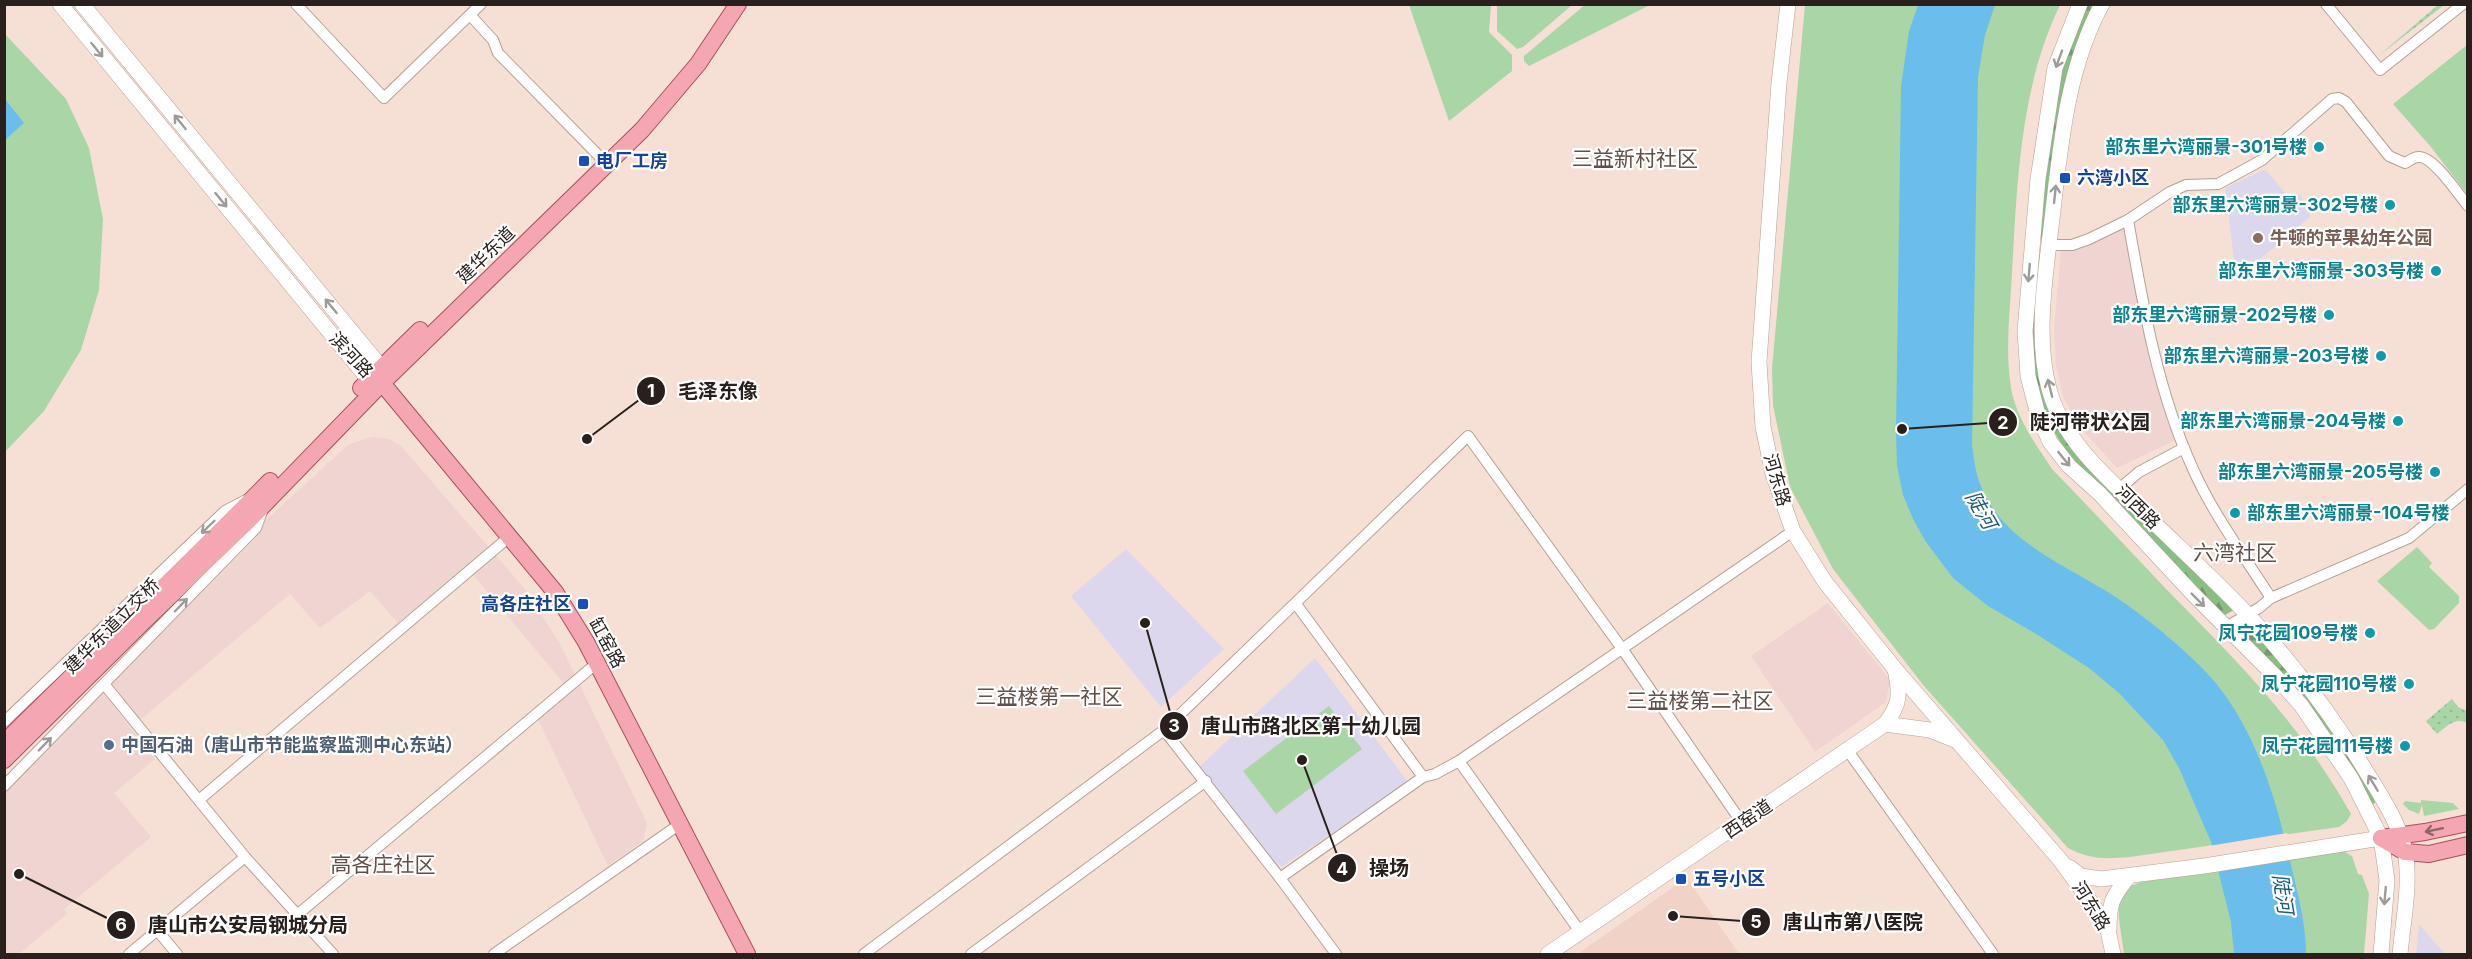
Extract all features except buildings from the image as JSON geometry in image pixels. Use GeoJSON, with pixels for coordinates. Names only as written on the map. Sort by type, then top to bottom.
{"type":"FeatureCollection","features":[{"type":"Feature","properties":{"kind":"main road","name":"滨河路"},"geometry":{"type":"LineString","coordinates":[[60,4],[377,377]]}},
{"type":"Feature","properties":{"kind":"main road","name":"滨河路"},"geometry":{"type":"LineString","coordinates":[[82,4],[377,377]]}},
{"type":"Feature","properties":{"kind":"main road","name":"建华东道"},"geometry":{"type":"LineString","coordinates":[[244,517],[377,377],[601,158],[665,90],[710,31],[725,4]]}},
{"type":"Feature","properties":{"kind":"main road","name":"建华东道"},"geometry":{"type":"LineString","coordinates":[[377,377],[642,130],[698,64],[738,4]]}},
{"type":"Feature","properties":{"kind":"main road","name":"河东路"},"geometry":{"type":"LineString","coordinates":[[1788,4],[1779,83],[1759,362],[1763,427],[1773,474],[1793,531],[1825,582],[1895,669],[2061,861],[2094,904],[2109,933],[2113,954]]}},
{"type":"Feature","properties":{"kind":"main road","name":"河西路"},"geometry":{"type":"LineString","coordinates":[[2080,4],[2055,68],[2038,179],[2025,331],[2028,376],[2037,411],[2050,442],[2069,466],[2100,494],[2301,705],[2351,778],[2381,838],[2386,880],[2380,954]]}},
{"type":"Feature","properties":{"kind":"main road","name":"河西路"},"geometry":{"type":"LineString","coordinates":[[2102,4],[2078,62],[2061,138],[2044,290],[2043,344],[2048,388],[2060,418],[2087,456],[2248,615],[2290,663],[2344,734],[2387,806],[2400,834],[2405,852],[2407,880],[2400,954]]}},
{"type":"Feature","properties":{"kind":"main road"},"geometry":{"type":"LineString","coordinates":[[2032,247],[2049,245]]}},
{"type":"Feature","properties":{"kind":"main road","name":"缸窑路"},"geometry":{"type":"LineString","coordinates":[[377,377],[555,592],[597,663],[747,954]]}},
{"type":"Feature","properties":{"kind":"main road","name":"建华东道立交桥"},"geometry":{"type":"LineString","coordinates":[[4,743],[130,618],[244,517]]}},
{"type":"Feature","properties":{"kind":"main road","name":"建华东道立交桥"},"geometry":{"type":"LineString","coordinates":[[4,760],[141,624],[244,517]]}},
{"type":"Feature","properties":{"kind":"main road"},"geometry":{"type":"LineString","coordinates":[[1885,724],[1897,710],[1899,696],[1895,669]]}},
{"type":"Feature","properties":{"kind":"main road"},"geometry":{"type":"LineString","coordinates":[[1885,724],[1930,730],[1957,741]]}},
{"type":"Feature","properties":{"kind":"main road","name":"西窑道"},"geometry":{"type":"LineString","coordinates":[[1548,954],[1885,724]]}},
{"type":"Feature","properties":{"kind":"main road"},"geometry":{"type":"LineString","coordinates":[[2381,838],[2468,823]]}},
{"type":"Feature","properties":{"kind":"main road","name":"河东路"},"geometry":{"type":"LineString","coordinates":[[2061,861],[2080,876],[2101,879],[2295,853],[2381,838]]}},
{"type":"Feature","properties":{"kind":"main road"},"geometry":{"type":"LineString","coordinates":[[2381,838],[2405,852],[2429,854],[2468,845]]}},
{"type":"Feature","properties":{"kind":"main road"},"geometry":{"type":"LineString","coordinates":[[2109,933],[2109,910],[2112,897],[2129,876]]}},
{"type":"Feature","properties":{"kind":"street"},"geometry":{"type":"LineString","coordinates":[[297,4],[384,98],[481,4]]}},
{"type":"Feature","properties":{"kind":"street"},"geometry":{"type":"LineString","coordinates":[[2326,4],[2380,70],[2463,4]]}},
{"type":"Feature","properties":{"kind":"street"},"geometry":{"type":"LineString","coordinates":[[470,15],[493,40],[498,53],[601,158]]}},
{"type":"Feature","properties":{"kind":"street"},"geometry":{"type":"LineString","coordinates":[[2049,245],[2072,245],[2128,220],[2170,192],[2186,185],[2218,184],[2262,160],[2332,99],[2339,98],[2346,102],[2390,156],[2405,163],[2417,157],[2426,158],[2434,164],[2468,206]]}},
{"type":"Feature","properties":{"kind":"street"},"geometry":{"type":"LineString","coordinates":[[2128,220],[2149,334],[2184,448],[2222,521],[2271,598]]}},
{"type":"Feature","properties":{"kind":"street"},"geometry":{"type":"LineString","coordinates":[[864,954],[1164,730],[1468,436],[1623,650],[1742,823]]}},
{"type":"Feature","properties":{"kind":"street"},"geometry":{"type":"LineString","coordinates":[[2119,489],[2139,472],[2184,448]]}},
{"type":"Feature","properties":{"kind":"street"},"geometry":{"type":"LineString","coordinates":[[2226,627],[2248,615],[2271,598],[2409,538],[2468,489]]}},
{"type":"Feature","properties":{"kind":"street"},"geometry":{"type":"LineString","coordinates":[[4,722],[225,511],[261,498],[256,528],[4,786]]}},
{"type":"Feature","properties":{"kind":"street"},"geometry":{"type":"LineString","coordinates":[[1280,878],[1423,777],[1435,774],[1459,761],[1793,531]]}},
{"type":"Feature","properties":{"kind":"street"},"geometry":{"type":"LineString","coordinates":[[199,800],[509,537]]}},
{"type":"Feature","properties":{"kind":"street"},"geometry":{"type":"LineString","coordinates":[[1296,604],[1423,777]]}},
{"type":"Feature","properties":{"kind":"street"},"geometry":{"type":"LineString","coordinates":[[297,915],[597,663]]}},
{"type":"Feature","properties":{"kind":"street"},"geometry":{"type":"LineString","coordinates":[[104,684],[245,857],[333,954]]}},
{"type":"Feature","properties":{"kind":"street"},"geometry":{"type":"LineString","coordinates":[[1164,730],[1206,780],[1336,954]]}},
{"type":"Feature","properties":{"kind":"street"},"geometry":{"type":"LineString","coordinates":[[1848,751],[1993,954]]}},
{"type":"Feature","properties":{"kind":"street"},"geometry":{"type":"LineString","coordinates":[[1459,761],[1581,933]]}},
{"type":"Feature","properties":{"kind":"street"},"geometry":{"type":"LineString","coordinates":[[971,954],[1206,780]]}},
{"type":"Feature","properties":{"kind":"street"},"geometry":{"type":"LineString","coordinates":[[494,954],[680,824]]}},
{"type":"Feature","properties":{"kind":"street"},"geometry":{"type":"LineString","coordinates":[[129,954],[245,857]]}},
{"type":"Feature","properties":{"kind":"street"},"geometry":{"type":"LineString","coordinates":[[157,930],[177,954]]}},
{"type":"Feature","properties":{"kind":"shaded area","name":"牛顿的苹果幼年公园"},"geometry":{"type":"Polygon","coordinates":[[[2266,170],[2286,194],[2300,194],[2311,216],[2245,272],[2234,260],[2225,188],[2266,170]]]}},
{"type":"Feature","properties":{"kind":"shaded area"},"geometry":{"type":"Polygon","coordinates":[[[2123,215],[2151,358],[2176,440],[2117,468],[2083,431],[2063,397],[2056,365],[2054,328],[2061,250],[2123,215]]]}},
{"type":"Feature","properties":{"kind":"shaded area"},"geometry":{"type":"Polygon","coordinates":[[[373,437],[389,439],[402,447],[524,588],[559,642],[647,823],[643,841],[608,866],[537,717],[569,690],[466,566],[398,623],[370,591],[320,628],[290,594],[139,721],[110,684],[260,534],[265,521],[349,444],[373,437]]]}},
{"type":"Feature","properties":{"kind":"shaded area"},"geometry":{"type":"Polygon","coordinates":[[[1126,549],[1224,649],[1161,707],[1071,596],[1126,549]]]}},
{"type":"Feature","properties":{"kind":"shaded area"},"geometry":{"type":"Polygon","coordinates":[[[1828,603],[1890,680],[1886,702],[1815,752],[1751,656],[1828,603]]]}},
{"type":"Feature","properties":{"kind":"shaded area"},"geometry":{"type":"Polygon","coordinates":[[[1315,658],[1408,782],[1283,866],[1274,864],[1199,767],[1315,658]]]}},
{"type":"Feature","properties":{"kind":"shaded area"},"geometry":{"type":"Polygon","coordinates":[[[101,691],[155,759],[114,793],[151,837],[64,909],[67,914],[19,954],[5,954],[4,792],[101,691]]]}},
{"type":"Feature","properties":{"kind":"shaded area"},"geometry":{"type":"Polygon","coordinates":[[[1687,878],[1739,954],[1577,954],[1687,878]]]}},
{"type":"Feature","properties":{"kind":"shaded area"},"geometry":{"type":"Polygon","coordinates":[[[2419,924],[2445,954],[2416,954],[2419,924]]]}},
{"type":"Feature","properties":{"kind":"green space"},"geometry":{"type":"Polygon","coordinates":[[[1497,4],[1572,5],[1523,47],[1517,49],[1497,31],[1497,4]]]}},
{"type":"Feature","properties":{"kind":"green space"},"geometry":{"type":"Polygon","coordinates":[[[1586,4],[1650,5],[1529,66],[1524,61],[1524,56],[1586,4]]]}},
{"type":"Feature","properties":{"kind":"green space"},"geometry":{"type":"Polygon","coordinates":[[[1409,5],[1491,5],[1489,32],[1512,55],[1512,71],[1449,121],[1409,5]]]}},
{"type":"Feature","properties":{"kind":"green space"},"geometry":{"type":"Polygon","coordinates":[[[1805,5],[2060,5],[2036,69],[2023,136],[2019,171],[2008,330],[2009,374],[2017,410],[2052,469],[2245,670],[2290,724],[2332,782],[2351,814],[2347,821],[2339,827],[2130,857],[2098,858],[2068,848],[1924,686],[1833,569],[1790,487],[1773,405],[1772,368],[1805,5]]]}},
{"type":"Feature","properties":{"kind":"green space"},"geometry":{"type":"Polygon","coordinates":[[[2086,5],[2094,5],[2044,238],[2040,240],[2037,237],[2062,69],[2086,5]]]}},
{"type":"Feature","properties":{"kind":"green space"},"geometry":{"type":"Polygon","coordinates":[[[2438,5],[2444,5],[2377,57],[2438,5]]]}},
{"type":"Feature","properties":{"kind":"green space"},"geometry":{"type":"Polygon","coordinates":[[[4,33],[66,99],[89,148],[103,219],[99,290],[81,350],[44,411],[5,452],[4,33]]]}},
{"type":"Feature","properties":{"kind":"green space"},"geometry":{"type":"Polygon","coordinates":[[[2467,45],[2467,194],[2431,147],[2393,104],[2467,45]]]}},
{"type":"Feature","properties":{"kind":"green space"},"geometry":{"type":"Polygon","coordinates":[[[2039,254],[2042,258],[2036,336],[2040,384],[2054,419],[2234,610],[2223,616],[2074,461],[2057,436],[2045,412],[2034,362],[2034,310],[2039,254]]]}},
{"type":"Feature","properties":{"kind":"green space"},"geometry":{"type":"Polygon","coordinates":[[[2417,547],[2432,563],[2429,567],[2459,596],[2459,603],[2434,629],[2429,630],[2377,581],[2417,547]]]}},
{"type":"Feature","properties":{"kind":"green space"},"geometry":{"type":"Polygon","coordinates":[[[2246,623],[2303,686],[2374,796],[2375,803],[2373,804],[2334,743],[2241,634],[2246,623]]]}},
{"type":"Feature","properties":{"kind":"green space"},"geometry":{"type":"Polygon","coordinates":[[[2452,699],[2458,707],[2467,711],[2467,723],[2455,722],[2437,734],[2426,721],[2452,699]]]}},
{"type":"Feature","properties":{"kind":"green space"},"geometry":{"type":"Polygon","coordinates":[[[1329,706],[1362,749],[1276,814],[1243,771],[1329,706]]]}},
{"type":"Feature","properties":{"kind":"green space"},"geometry":{"type":"Polygon","coordinates":[[[2421,800],[2453,803],[2459,809],[2424,816],[2422,805],[2419,814],[2409,810],[2403,804],[2405,801],[2421,803],[2421,800]]]}},
{"type":"Feature","properties":{"kind":"green space"},"geometry":{"type":"Polygon","coordinates":[[[2341,850],[2352,856],[2358,874],[2362,875],[2369,894],[2364,954],[2124,954],[2119,900],[2122,892],[2129,887],[2141,882],[2341,850]]]}},
{"type":"Feature","properties":{"kind":"water","name":"陡河"},"geometry":{"type":"Polygon","coordinates":[[[1918,5],[1995,5],[1985,35],[1978,77],[1972,446],[1979,481],[1989,503],[2022,539],[2106,591],[2149,621],[2196,662],[2230,702],[2254,746],[2272,793],[2299,898],[2306,954],[2234,954],[2231,922],[2211,842],[2179,768],[2163,740],[2119,693],[2089,668],[1988,606],[1953,578],[1926,542],[1903,495],[1897,466],[1896,433],[1901,86],[1909,31],[1918,5]]]}},
{"type":"Feature","properties":{"kind":"water"},"geometry":{"type":"Polygon","coordinates":[[[5,99],[24,123],[4,140],[5,99]]]}},
{"type":"Feature","properties":{"kind":"pier"},"geometry":{"type":"Polygon","coordinates":[[[2287,833],[2293,859],[2216,872],[2209,846],[2287,833]]]}},
{"type":"Feature","properties":{"kind":"place","name":"部东里六湾丽景-301号楼"},"geometry":{"type":"Point","coordinates":[2319,147]}},
{"type":"Feature","properties":{"kind":"place","name":"电厂工房"},"geometry":{"type":"Point","coordinates":[584,161]}},
{"type":"Feature","properties":{"kind":"place","name":"六湾小区"},"geometry":{"type":"Point","coordinates":[2065,178]}},
{"type":"Feature","properties":{"kind":"place","name":"部东里六湾丽景-302号楼"},"geometry":{"type":"Point","coordinates":[2390,205]}},
{"type":"Feature","properties":{"kind":"place","name":"牛顿的苹果幼年公园"},"geometry":{"type":"Point","coordinates":[2258,238]}},
{"type":"Feature","properties":{"kind":"place","name":"部东里六湾丽景-303号楼"},"geometry":{"type":"Point","coordinates":[2436,271]}},
{"type":"Feature","properties":{"kind":"place","name":"部东里六湾丽景-202号楼"},"geometry":{"type":"Point","coordinates":[2329,315]}},
{"type":"Feature","properties":{"kind":"place","name":"部东里六湾丽景-203号楼"},"geometry":{"type":"Point","coordinates":[2381,356]}},
{"type":"Feature","properties":{"kind":"place","name":"部东里六湾丽景-204号楼"},"geometry":{"type":"Point","coordinates":[2398,421]}},
{"type":"Feature","properties":{"kind":"place","name":"陡河带状公园"},"geometry":{"type":"Point","coordinates":[1902,429]}},
{"type":"Feature","properties":{"kind":"place","name":"毛泽东像"},"geometry":{"type":"Point","coordinates":[587,439]}},
{"type":"Feature","properties":{"kind":"place","name":"部东里六湾丽景-205号楼"},"geometry":{"type":"Point","coordinates":[2435,472]}},
{"type":"Feature","properties":{"kind":"place","name":"部东里六湾丽景-104号楼"},"geometry":{"type":"Point","coordinates":[2235,513]}},
{"type":"Feature","properties":{"kind":"place","name":"高各庄社区"},"geometry":{"type":"Point","coordinates":[583,604]}},
{"type":"Feature","properties":{"kind":"place","name":"唐山市路北区第十幼儿园"},"geometry":{"type":"Point","coordinates":[1145,623]}},
{"type":"Feature","properties":{"kind":"place","name":"凤宁花园109号楼"},"geometry":{"type":"Point","coordinates":[2370,633]}},
{"type":"Feature","properties":{"kind":"place","name":"凤宁花园110号楼"},"geometry":{"type":"Point","coordinates":[2409,684]}},
{"type":"Feature","properties":{"kind":"place","name":"中国石油（唐山市节能监察监测中心东站）"},"geometry":{"type":"Point","coordinates":[109,745]}},
{"type":"Feature","properties":{"kind":"place","name":"凤宁花园111号楼"},"geometry":{"type":"Point","coordinates":[2405,746]}},
{"type":"Feature","properties":{"kind":"place","name":"操场"},"geometry":{"type":"Point","coordinates":[1302,760]}},
{"type":"Feature","properties":{"kind":"place","name":"唐山市公安局钢城分局"},"geometry":{"type":"Point","coordinates":[19,874]}},
{"type":"Feature","properties":{"kind":"place","name":"五号小区"},"geometry":{"type":"Point","coordinates":[1681,879]}},
{"type":"Feature","properties":{"kind":"place","name":"唐山市第八医院"},"geometry":{"type":"Point","coordinates":[1673,916]}},
{"type":"Feature","properties":{"kind":"district","name":"三益新村社区"},"geometry":{"type":"Point","coordinates":[1635,159]}},
{"type":"Feature","properties":{"kind":"district","name":"六湾社区"},"geometry":{"type":"Point","coordinates":[2235,553]}},
{"type":"Feature","properties":{"kind":"district","name":"三益楼第一社区"},"geometry":{"type":"Point","coordinates":[1049,697]}},
{"type":"Feature","properties":{"kind":"district","name":"三益楼第二社区"},"geometry":{"type":"Point","coordinates":[1700,701]}},
{"type":"Feature","properties":{"kind":"district","name":"高各庄社区"},"geometry":{"type":"Point","coordinates":[383,865]}}]}
